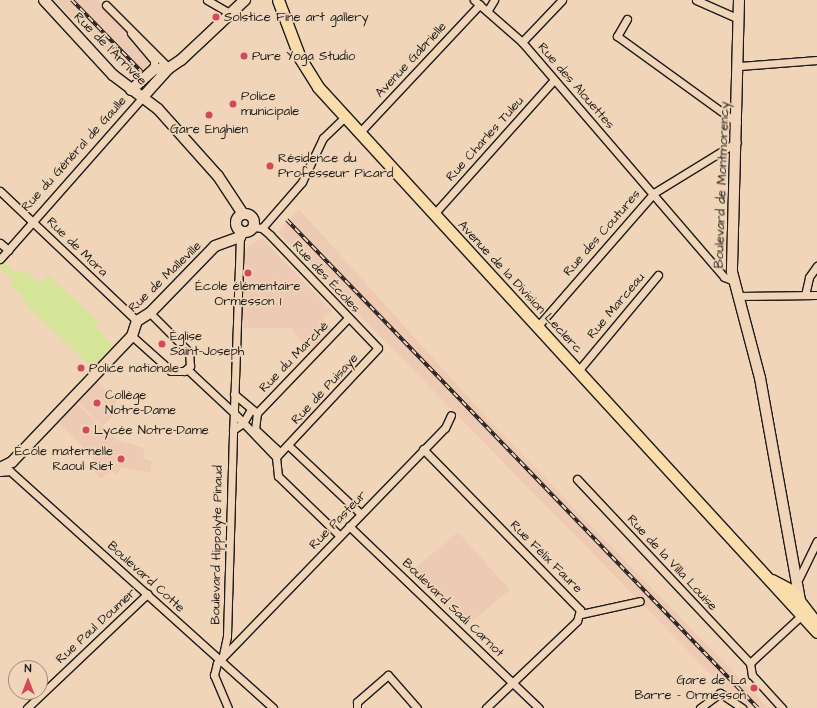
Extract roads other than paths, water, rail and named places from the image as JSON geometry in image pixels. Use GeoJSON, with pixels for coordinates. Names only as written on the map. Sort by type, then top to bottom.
{"type":"FeatureCollection","features":[{"type":"Feature","properties":{"kind":"main road","name":"Rue de l'Arrivée"},"geometry":{"type":"LineString","coordinates":[[44,0],[131,90],[158,109]]}},
{"type":"Feature","properties":{"kind":"main road","name":"Rue du Général de Gaulle"},"geometry":{"type":"LineString","coordinates":[[142,98],[167,66],[245,0]]}},
{"type":"Feature","properties":{"kind":"main road","name":"Avenue de la Division Leclerc"},"geometry":{"type":"LineString","coordinates":[[278,0],[308,74],[345,117],[537,327],[767,576],[792,586],[811,617],[817,632]]}},
{"type":"Feature","properties":{"kind":"main road","name":"Boulevard de Montmorency"},"geometry":{"type":"LineString","coordinates":[[739,0],[740,66],[732,234],[734,281],[760,378],[792,586]]}},
{"type":"Feature","properties":{"kind":"main road"},"geometry":{"type":"LineString","coordinates":[[154,70],[167,66]]}},
{"type":"Feature","properties":{"kind":"main road","name":"Rue du Général de Gaulle"},"geometry":{"type":"LineString","coordinates":[[131,90],[154,70]]}},
{"type":"Feature","properties":{"kind":"main road"},"geometry":{"type":"LineString","coordinates":[[151,88],[158,109],[218,176],[242,214],[252,217],[258,228]]}},
{"type":"Feature","properties":{"kind":"main road"},"geometry":{"type":"LineString","coordinates":[[241,234],[236,223],[242,214]]}},
{"type":"Feature","properties":{"kind":"main road","name":"Rue de Malleville"},"geometry":{"type":"LineString","coordinates":[[1,470],[132,336],[137,321],[150,313],[215,246],[258,228]]}},
{"type":"Feature","properties":{"kind":"main road","name":"Avenue de la Division Leclerc"},"geometry":{"type":"LineString","coordinates":[[792,586],[811,617]]}},
{"type":"Feature","properties":{"kind":"street"},"geometry":{"type":"LineString","coordinates":[[207,0],[230,14]]}},
{"type":"Feature","properties":{"kind":"street"},"geometry":{"type":"LineString","coordinates":[[488,10],[494,0]]}},
{"type":"Feature","properties":{"kind":"street"},"geometry":{"type":"LineString","coordinates":[[522,42],[562,0]]}},
{"type":"Feature","properties":{"kind":"street"},"geometry":{"type":"LineString","coordinates":[[696,0],[739,19]]}},
{"type":"Feature","properties":{"kind":"street","name":"Rue des Alouettes"},"geometry":{"type":"LineString","coordinates":[[477,2],[488,10],[522,42],[654,193],[724,277],[734,281]]}},
{"type":"Feature","properties":{"kind":"street","name":"Avenue Gabrielle"},"geometry":{"type":"LineString","coordinates":[[360,132],[477,2]]}},
{"type":"Feature","properties":{"kind":"street"},"geometry":{"type":"LineString","coordinates":[[104,3],[154,60],[154,70]]}},
{"type":"Feature","properties":{"kind":"street"},"geometry":{"type":"LineString","coordinates":[[104,3],[167,66]]}},
{"type":"Feature","properties":{"kind":"street"},"geometry":{"type":"LineString","coordinates":[[627,19],[616,36],[737,123]]}},
{"type":"Feature","properties":{"kind":"street"},"geometry":{"type":"LineString","coordinates":[[130,31],[167,66]]}},
{"type":"Feature","properties":{"kind":"street"},"geometry":{"type":"LineString","coordinates":[[740,66],[817,60]]}},
{"type":"Feature","properties":{"kind":"street","name":"Rue Charles Tuleu"},"geometry":{"type":"LineString","coordinates":[[434,214],[554,80]]}},
{"type":"Feature","properties":{"kind":"street","name":"Rue du Général de Gaulle"},"geometry":{"type":"LineString","coordinates":[[0,259],[31,220],[142,98]]}},
{"type":"Feature","properties":{"kind":"street"},"geometry":{"type":"LineString","coordinates":[[258,228],[302,182],[323,138],[345,117]]}},
{"type":"Feature","properties":{"kind":"street","name":"Rue des Coutures"},"geometry":{"type":"LineString","coordinates":[[537,327],[654,193],[737,142]]}},
{"type":"Feature","properties":{"kind":"street","name":"Rue de Mora"},"geometry":{"type":"LineString","coordinates":[[0,191],[137,321]]}},
{"type":"Feature","properties":{"kind":"street","name":"Rue des Écoles"},"geometry":{"type":"LineString","coordinates":[[258,228],[378,348]]}},
{"type":"Feature","properties":{"kind":"street","name":"Boulevard Hippolyte Pinaud"},"geometry":{"type":"LineString","coordinates":[[222,659],[227,636],[234,396],[241,234]]}},
{"type":"Feature","properties":{"kind":"street"},"geometry":{"type":"LineString","coordinates":[[0,243],[8,250]]}},
{"type":"Feature","properties":{"kind":"street"},"geometry":{"type":"LineString","coordinates":[[805,295],[809,277],[817,266]]}},
{"type":"Feature","properties":{"kind":"street","name":"Rue Marceau"},"geometry":{"type":"LineString","coordinates":[[578,371],[658,275]]}},
{"type":"Feature","properties":{"kind":"street"},"geometry":{"type":"LineString","coordinates":[[739,296],[817,295]]}},
{"type":"Feature","properties":{"kind":"street"},"geometry":{"type":"LineString","coordinates":[[150,313],[189,352],[191,362],[187,369]]}},
{"type":"Feature","properties":{"kind":"street","name":"Rue du Marché"},"geometry":{"type":"LineString","coordinates":[[243,423],[348,318]]}},
{"type":"Feature","properties":{"kind":"street"},"geometry":{"type":"LineString","coordinates":[[132,336],[171,371],[187,369]]}},
{"type":"Feature","properties":{"kind":"street","name":"Rue de Puisaye"},"geometry":{"type":"LineString","coordinates":[[278,454],[378,348]]}},
{"type":"Feature","properties":{"kind":"street"},"geometry":{"type":"LineString","coordinates":[[187,369],[243,423],[254,431],[278,454],[278,476],[340,536]]}},
{"type":"Feature","properties":{"kind":"street"},"geometry":{"type":"LineString","coordinates":[[222,402],[234,396],[254,411],[254,431]]}},
{"type":"Feature","properties":{"kind":"street","name":"Rue Pasteur"},"geometry":{"type":"LineString","coordinates":[[222,659],[340,536],[360,513],[450,422],[451,415]]}},
{"type":"Feature","properties":{"kind":"street"},"geometry":{"type":"LineString","coordinates":[[233,430],[243,423]]}},
{"type":"Feature","properties":{"kind":"street"},"geometry":{"type":"LineString","coordinates":[[288,445],[360,513]]}},
{"type":"Feature","properties":{"kind":"street","name":"Rue Félix Faure"},"geometry":{"type":"LineString","coordinates":[[423,449],[578,606],[581,614],[486,708]]}},
{"type":"Feature","properties":{"kind":"street","name":"Boulevard Cotte"},"geometry":{"type":"LineString","coordinates":[[1,470],[10,471],[222,659],[273,708]]}},
{"type":"Feature","properties":{"kind":"street","name":"Rue de la Villa Louise"},"geometry":{"type":"LineString","coordinates":[[577,479],[750,664],[752,675],[782,708]]}},
{"type":"Feature","properties":{"kind":"street","name":"Boulevard Sadi Carnot"},"geometry":{"type":"LineString","coordinates":[[349,526],[539,708]]}},
{"type":"Feature","properties":{"kind":"street"},"geometry":{"type":"LineString","coordinates":[[792,586],[817,541]]}},
{"type":"Feature","properties":{"kind":"street","name":"Rue Paul Doumer"},"geometry":{"type":"LineString","coordinates":[[27,708],[147,594]]}},
{"type":"Feature","properties":{"kind":"street"},"geometry":{"type":"LineString","coordinates":[[581,614],[640,601]]}},
{"type":"Feature","properties":{"kind":"street"},"geometry":{"type":"LineString","coordinates":[[750,664],[811,617]]}},
{"type":"Feature","properties":{"kind":"street"},"geometry":{"type":"LineString","coordinates":[[227,636],[239,641]]}},
{"type":"Feature","properties":{"kind":"street"},"geometry":{"type":"LineString","coordinates":[[222,659],[215,667],[214,675],[228,708]]}},
{"type":"Feature","properties":{"kind":"street"},"geometry":{"type":"LineString","coordinates":[[357,708],[357,702],[388,675],[418,708]]}},
{"type":"Feature","properties":{"kind":"street"},"geometry":{"type":"LineString","coordinates":[[700,708],[716,694],[729,695],[742,708]]}},
{"type":"Feature","properties":{"kind":"railway"},"geometry":{"type":"LineString","coordinates":[[72,0],[142,72]]}},
{"type":"Feature","properties":{"kind":"railway"},"geometry":{"type":"LineString","coordinates":[[287,220],[758,708]]}},
{"type":"Feature","properties":{"kind":"place","name":"Solstice Fine art gallery"},"geometry":{"type":"Point","coordinates":[216,17]}},
{"type":"Feature","properties":{"kind":"place","name":"Pure Yoga Studio"},"geometry":{"type":"Point","coordinates":[244,56]}},
{"type":"Feature","properties":{"kind":"place","name":"Police municipale"},"geometry":{"type":"Point","coordinates":[233,104]}},
{"type":"Feature","properties":{"kind":"place","name":"Gare Enghien"},"geometry":{"type":"Point","coordinates":[209,115]}},
{"type":"Feature","properties":{"kind":"place","name":"Résidence du Professeur Picard"},"geometry":{"type":"Point","coordinates":[270,166]}},
{"type":"Feature","properties":{"kind":"place","name":"École élémentaire Ormesson 1"},"geometry":{"type":"Point","coordinates":[248,273]}},
{"type":"Feature","properties":{"kind":"place","name":"Église Saint-Joseph"},"geometry":{"type":"Point","coordinates":[162,344]}},
{"type":"Feature","properties":{"kind":"place","name":"Police nationale"},"geometry":{"type":"Point","coordinates":[81,368]}},
{"type":"Feature","properties":{"kind":"place","name":"Collège Notre-Dame"},"geometry":{"type":"Point","coordinates":[97,403]}},
{"type":"Feature","properties":{"kind":"place","name":"Lycée Notre-Dame"},"geometry":{"type":"Point","coordinates":[86,430]}},
{"type":"Feature","properties":{"kind":"place","name":"École maternelle Raoul Riet"},"geometry":{"type":"Point","coordinates":[121,459]}},
{"type":"Feature","properties":{"kind":"place","name":"Gare de La Barre - Ormesson"},"geometry":{"type":"Point","coordinates":[754,688]}}]}
